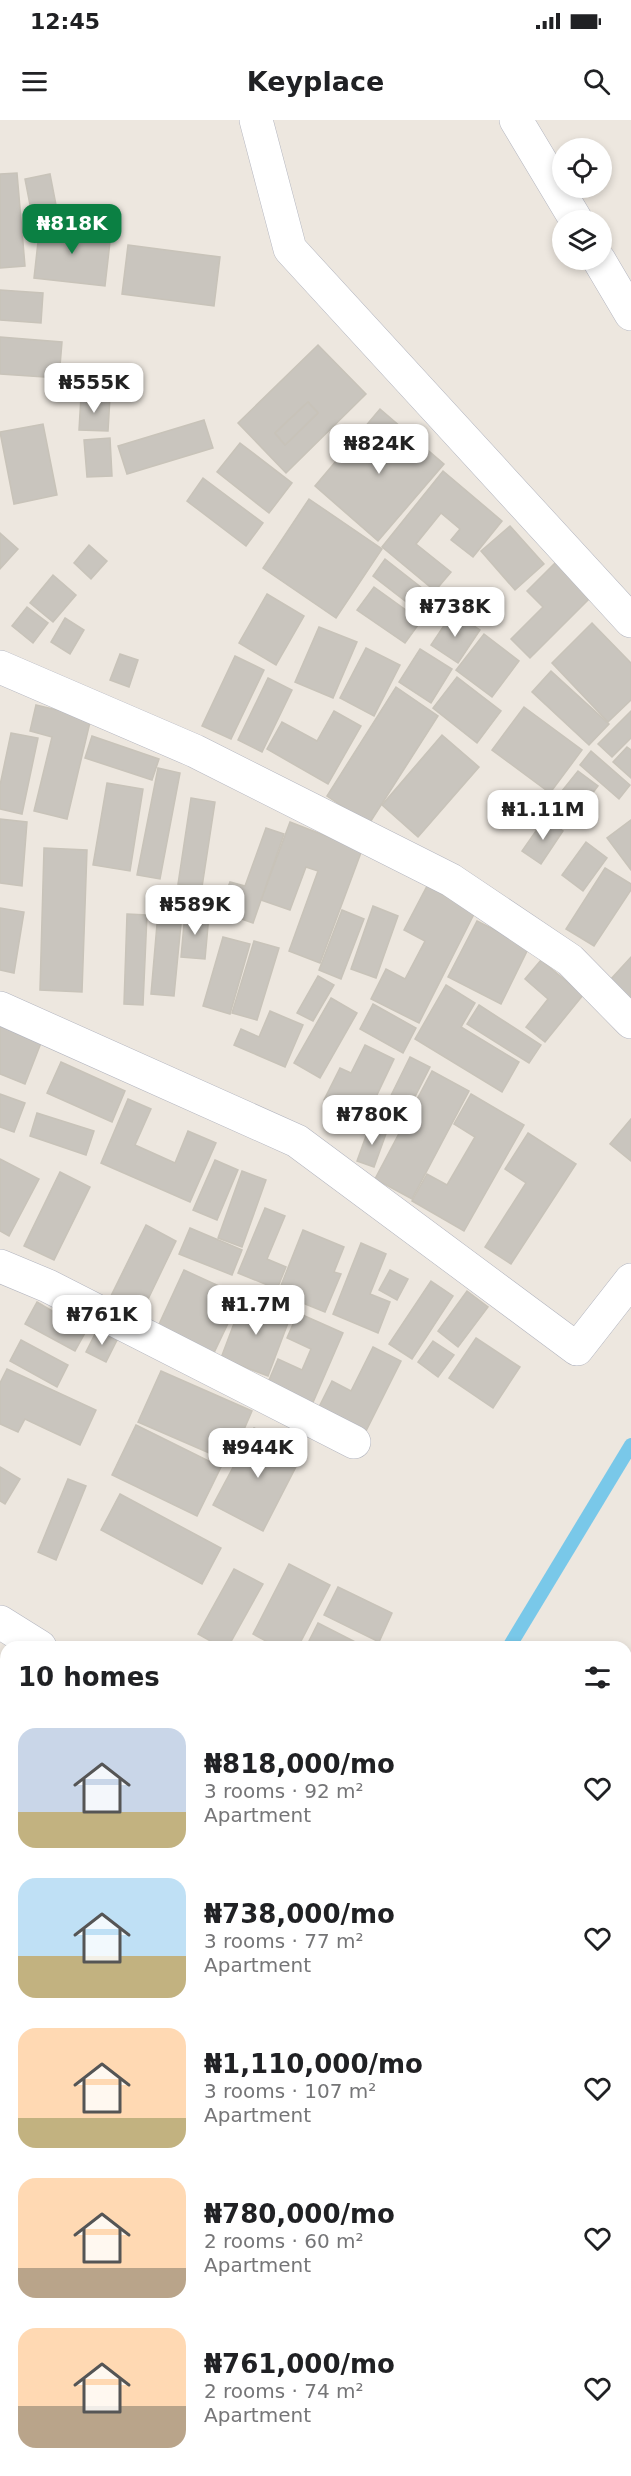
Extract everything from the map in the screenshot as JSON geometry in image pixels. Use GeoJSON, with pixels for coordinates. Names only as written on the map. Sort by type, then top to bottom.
{"type":"FeatureCollection","features":[{"type":"Feature","properties":{"kind":"street"},"geometry":{"type":"LineString","coordinates":[[256,120],[290,249],[631,621]]}},
{"type":"Feature","properties":{"kind":"street"},"geometry":{"type":"LineString","coordinates":[[516,120],[570,210]]}},
{"type":"Feature","properties":{"kind":"street"},"geometry":{"type":"LineString","coordinates":[[605,270],[631,314]]}},
{"type":"Feature","properties":{"kind":"street"},"geometry":{"type":"LineString","coordinates":[[0,667],[195,751],[451,880],[570,960],[631,1022]]}},
{"type":"Feature","properties":{"kind":"street"},"geometry":{"type":"LineString","coordinates":[[0,1008],[297,1140],[577,1349],[631,1280]]}},
{"type":"Feature","properties":{"kind":"street"},"geometry":{"type":"LineString","coordinates":[[0,1266],[48,1286],[354,1442]]}},
{"type":"Feature","properties":{"kind":"street"},"geometry":{"type":"LineString","coordinates":[[0,1622],[30,1641]]}},
{"type":"Feature","properties":{"kind":"building"},"geometry":{"type":"Polygon","coordinates":[[[17,173],[25,266],[0,268],[0,174],[17,173]]]}},
{"type":"Feature","properties":{"kind":"building"},"geometry":{"type":"Polygon","coordinates":[[[50,174],[56,205],[31,210],[25,179],[50,174]]]}},
{"type":"Feature","properties":{"kind":"building"},"geometry":{"type":"Polygon","coordinates":[[[40,224],[111,233],[105,286],[34,278],[40,224]]]}},
{"type":"Feature","properties":{"kind":"building"},"geometry":{"type":"Polygon","coordinates":[[[128,245],[220,257],[214,306],[122,294],[128,245]]]}},
{"type":"Feature","properties":{"kind":"building"},"geometry":{"type":"Polygon","coordinates":[[[0,290],[43,293],[41,323],[0,320],[0,290]]]}},
{"type":"Feature","properties":{"kind":"building"},"geometry":{"type":"Polygon","coordinates":[[[0,337],[62,342],[59,378],[0,374],[0,337]]]}},
{"type":"Feature","properties":{"kind":"building"},"geometry":{"type":"Polygon","coordinates":[[[318,345],[366,394],[286,473],[238,423],[318,345]],[[308,402],[275,433],[285,445],[318,413],[308,402]]]}},
{"type":"Feature","properties":{"kind":"building"},"geometry":{"type":"Polygon","coordinates":[[[81,396],[110,397],[108,431],[79,430],[81,396]]]}},
{"type":"Feature","properties":{"kind":"building"},"geometry":{"type":"Polygon","coordinates":[[[308,402],[318,413],[285,445],[275,433],[308,402]]]}},
{"type":"Feature","properties":{"kind":"building"},"geometry":{"type":"Polygon","coordinates":[[[380,409],[444,464],[378,541],[315,486],[380,409]]]}},
{"type":"Feature","properties":{"kind":"building"},"geometry":{"type":"Polygon","coordinates":[[[204,420],[213,448],[127,474],[118,446],[204,420]]]}},
{"type":"Feature","properties":{"kind":"building"},"geometry":{"type":"Polygon","coordinates":[[[43,424],[57,495],[14,504],[0,432],[43,424]]]}},
{"type":"Feature","properties":{"kind":"building"},"geometry":{"type":"Polygon","coordinates":[[[110,438],[112,476],[87,477],[84,440],[110,438]]]}},
{"type":"Feature","properties":{"kind":"building"},"geometry":{"type":"Polygon","coordinates":[[[240,443],[292,483],[269,513],[217,472],[240,443]]]}},
{"type":"Feature","properties":{"kind":"building"},"geometry":{"type":"Polygon","coordinates":[[[443,471],[502,521],[473,557],[451,540],[460,529],[441,513],[416,544],[451,572],[435,591],[382,547],[443,471]]]}},
{"type":"Feature","properties":{"kind":"building"},"geometry":{"type":"Polygon","coordinates":[[[203,478],[263,523],[246,546],[187,501],[203,478]]]}},
{"type":"Feature","properties":{"kind":"building"},"geometry":{"type":"Polygon","coordinates":[[[309,499],[382,549],[336,618],[263,568],[309,499]]]}},
{"type":"Feature","properties":{"kind":"building"},"geometry":{"type":"Polygon","coordinates":[[[510,526],[544,564],[515,590],[481,551],[510,526]]]}},
{"type":"Feature","properties":{"kind":"building"},"geometry":{"type":"Polygon","coordinates":[[[0,533],[18,549],[0,569],[0,533]]]}},
{"type":"Feature","properties":{"kind":"building"},"geometry":{"type":"Polygon","coordinates":[[[89,545],[107,561],[91,579],[74,563],[89,545]]]}},
{"type":"Feature","properties":{"kind":"building"},"geometry":{"type":"Polygon","coordinates":[[[385,559],[431,595],[418,611],[373,576],[385,559]]]}},
{"type":"Feature","properties":{"kind":"building"},"geometry":{"type":"Polygon","coordinates":[[[556,562],[591,597],[530,658],[511,639],[543,607],[527,591],[556,562]]]}},
{"type":"Feature","properties":{"kind":"building"},"geometry":{"type":"Polygon","coordinates":[[[53,575],[76,595],[53,622],[30,603],[53,575]]]}},
{"type":"Feature","properties":{"kind":"building"},"geometry":{"type":"Polygon","coordinates":[[[374,587],[421,621],[405,643],[357,610],[374,587]]]}},
{"type":"Feature","properties":{"kind":"building"},"geometry":{"type":"Polygon","coordinates":[[[267,594],[304,616],[276,665],[239,643],[267,594]]]}},
{"type":"Feature","properties":{"kind":"building"},"geometry":{"type":"Polygon","coordinates":[[[27,607],[48,623],[33,643],[12,626],[27,607]]]}},
{"type":"Feature","properties":{"kind":"building"},"geometry":{"type":"Polygon","coordinates":[[[453,612],[480,630],[458,663],[431,645],[453,612]]]}},
{"type":"Feature","properties":{"kind":"building"},"geometry":{"type":"Polygon","coordinates":[[[65,618],[84,630],[70,654],[51,642],[65,618]]]}},
{"type":"Feature","properties":{"kind":"building"},"geometry":{"type":"Polygon","coordinates":[[[592,623],[631,663],[631,700],[608,722],[552,663],[592,623]]]}},
{"type":"Feature","properties":{"kind":"building"},"geometry":{"type":"Polygon","coordinates":[[[319,627],[357,642],[333,698],[295,682],[319,627]]]}},
{"type":"Feature","properties":{"kind":"building"},"geometry":{"type":"Polygon","coordinates":[[[484,634],[519,661],[492,697],[456,670],[484,634]]]}},
{"type":"Feature","properties":{"kind":"building"},"geometry":{"type":"Polygon","coordinates":[[[366,648],[400,665],[374,716],[340,698],[366,648]]]}},
{"type":"Feature","properties":{"kind":"building"},"geometry":{"type":"Polygon","coordinates":[[[420,649],[452,669],[431,703],[399,682],[420,649]]]}},
{"type":"Feature","properties":{"kind":"building"},"geometry":{"type":"Polygon","coordinates":[[[120,654],[138,660],[129,687],[110,680],[120,654]]]}},
{"type":"Feature","properties":{"kind":"building"},"geometry":{"type":"Polygon","coordinates":[[[235,656],[264,670],[231,739],[202,726],[235,656]]]}},
{"type":"Feature","properties":{"kind":"building"},"geometry":{"type":"Polygon","coordinates":[[[551,671],[609,724],[589,745],[532,692],[551,671]]]}},
{"type":"Feature","properties":{"kind":"building"},"geometry":{"type":"Polygon","coordinates":[[[457,677],[501,711],[477,743],[433,708],[457,677]]]}},
{"type":"Feature","properties":{"kind":"building"},"geometry":{"type":"Polygon","coordinates":[[[268,678],[292,690],[262,752],[238,740],[268,678]]]}},
{"type":"Feature","properties":{"kind":"building"},"geometry":{"type":"Polygon","coordinates":[[[396,687],[438,716],[369,824],[327,796],[396,687]]]}},
{"type":"Feature","properties":{"kind":"building"},"geometry":{"type":"Polygon","coordinates":[[[36,705],[91,718],[67,819],[34,811],[52,737],[30,731],[36,705]]]}},
{"type":"Feature","properties":{"kind":"building"},"geometry":{"type":"Polygon","coordinates":[[[524,707],[582,750],[550,793],[492,750],[524,707]]]}},
{"type":"Feature","properties":{"kind":"building"},"geometry":{"type":"Polygon","coordinates":[[[334,711],[361,726],[328,784],[267,749],[282,722],[317,741],[334,711]]]}},
{"type":"Feature","properties":{"kind":"building"},"geometry":{"type":"Polygon","coordinates":[[[631,711],[631,738],[612,757],[598,744],[631,711]]]}},
{"type":"Feature","properties":{"kind":"building"},"geometry":{"type":"Polygon","coordinates":[[[11,733],[38,738],[22,814],[0,809],[0,785],[11,733]]]}},
{"type":"Feature","properties":{"kind":"building"},"geometry":{"type":"Polygon","coordinates":[[[442,735],[479,767],[418,837],[382,805],[442,735]]]}},
{"type":"Feature","properties":{"kind":"building"},"geometry":{"type":"Polygon","coordinates":[[[92,736],[159,759],[152,780],[85,758],[92,736]]]}},
{"type":"Feature","properties":{"kind":"building"},"geometry":{"type":"Polygon","coordinates":[[[627,747],[631,750],[631,778],[613,762],[627,747]]]}},
{"type":"Feature","properties":{"kind":"building"},"geometry":{"type":"Polygon","coordinates":[[[591,751],[630,785],[619,799],[580,765],[591,751]]]}},
{"type":"Feature","properties":{"kind":"building"},"geometry":{"type":"Polygon","coordinates":[[[158,768],[180,773],[160,879],[137,875],[158,768]]]}},
{"type":"Feature","properties":{"kind":"building"},"geometry":{"type":"Polygon","coordinates":[[[578,771],[598,786],[574,818],[554,801],[578,771]]]}},
{"type":"Feature","properties":{"kind":"building"},"geometry":{"type":"Polygon","coordinates":[[[107,783],[143,789],[130,871],[93,865],[107,783]]]}},
{"type":"Feature","properties":{"kind":"building"},"geometry":{"type":"Polygon","coordinates":[[[191,798],[215,802],[202,887],[178,884],[191,798]]]}},
{"type":"Feature","properties":{"kind":"building"},"geometry":{"type":"Polygon","coordinates":[[[545,818],[563,831],[541,864],[522,851],[545,818]]]}},
{"type":"Feature","properties":{"kind":"building"},"geometry":{"type":"Polygon","coordinates":[[[0,819],[27,822],[22,886],[0,883],[0,819]]]}},
{"type":"Feature","properties":{"kind":"building"},"geometry":{"type":"Polygon","coordinates":[[[631,820],[631,870],[607,838],[631,820]]]}},
{"type":"Feature","properties":{"kind":"building"},"geometry":{"type":"Polygon","coordinates":[[[290,822],[362,850],[320,963],[289,951],[318,871],[306,867],[290,910],[261,900],[290,822]]]}},
{"type":"Feature","properties":{"kind":"building"},"geometry":{"type":"Polygon","coordinates":[[[266,828],[284,834],[253,923],[219,911],[230,882],[245,886],[266,828]]]}},
{"type":"Feature","properties":{"kind":"building"},"geometry":{"type":"Polygon","coordinates":[[[586,842],[607,858],[583,891],[562,875],[586,842]]]}},
{"type":"Feature","properties":{"kind":"building"},"geometry":{"type":"Polygon","coordinates":[[[44,848],[87,850],[82,992],[40,990],[44,848]]]}},
{"type":"Feature","properties":{"kind":"building"},"geometry":{"type":"Polygon","coordinates":[[[605,868],[631,884],[631,890],[594,946],[566,929],[605,868]]]}},
{"type":"Feature","properties":{"kind":"building"},"geometry":{"type":"Polygon","coordinates":[[[427,886],[475,912],[419,1023],[371,999],[386,969],[405,979],[425,941],[404,930],[427,886]]]}},
{"type":"Feature","properties":{"kind":"building"},"geometry":{"type":"Polygon","coordinates":[[[159,901],[183,903],[174,996],[151,994],[159,901]]]}},
{"type":"Feature","properties":{"kind":"building"},"geometry":{"type":"Polygon","coordinates":[[[373,906],[398,916],[376,978],[351,969],[373,906]]]}},
{"type":"Feature","properties":{"kind":"building"},"geometry":{"type":"Polygon","coordinates":[[[0,908],[24,912],[14,973],[0,970],[0,908]]]}},
{"type":"Feature","properties":{"kind":"building"},"geometry":{"type":"Polygon","coordinates":[[[342,910],[364,919],[341,979],[319,970],[342,910]]]}},
{"type":"Feature","properties":{"kind":"building"},"geometry":{"type":"Polygon","coordinates":[[[185,913],[209,915],[205,959],[181,957],[185,913]]]}},
{"type":"Feature","properties":{"kind":"building"},"geometry":{"type":"Polygon","coordinates":[[[127,914],[147,915],[143,1005],[124,1004],[127,914]]]}},
{"type":"Feature","properties":{"kind":"building"},"geometry":{"type":"Polygon","coordinates":[[[477,921],[529,947],[501,1004],[448,977],[477,921]]]}},
{"type":"Feature","properties":{"kind":"building"},"geometry":{"type":"Polygon","coordinates":[[[223,937],[250,944],[230,1014],[203,1006],[223,937]]]}},
{"type":"Feature","properties":{"kind":"building"},"geometry":{"type":"Polygon","coordinates":[[[254,941],[279,948],[257,1020],[232,1013],[254,941]]]}},
{"type":"Feature","properties":{"kind":"building"},"geometry":{"type":"Polygon","coordinates":[[[631,957],[631,1001],[610,980],[631,957]]]}},
{"type":"Feature","properties":{"kind":"building"},"geometry":{"type":"Polygon","coordinates":[[[541,960],[583,995],[545,1042],[526,1027],[548,999],[525,979],[541,960]]]}},
{"type":"Feature","properties":{"kind":"building"},"geometry":{"type":"Polygon","coordinates":[[[318,976],[334,985],[313,1021],[297,1013],[318,976]]]}},
{"type":"Feature","properties":{"kind":"building"},"geometry":{"type":"Polygon","coordinates":[[[446,985],[475,1003],[461,1027],[519,1062],[502,1092],[415,1039],[446,985]]]}},
{"type":"Feature","properties":{"kind":"building"},"geometry":{"type":"Polygon","coordinates":[[[331,998],[357,1013],[320,1078],[294,1063],[331,998]]]}},
{"type":"Feature","properties":{"kind":"building"},"geometry":{"type":"Polygon","coordinates":[[[373,1004],[416,1028],[403,1053],[360,1029],[373,1004]]]}},
{"type":"Feature","properties":{"kind":"building"},"geometry":{"type":"Polygon","coordinates":[[[479,1005],[541,1045],[529,1063],[467,1024],[479,1005]]]}},
{"type":"Feature","properties":{"kind":"building"},"geometry":{"type":"Polygon","coordinates":[[[270,1011],[303,1025],[285,1067],[234,1045],[241,1029],[259,1037],[270,1011]]]}},
{"type":"Feature","properties":{"kind":"building"},"geometry":{"type":"Polygon","coordinates":[[[0,1026],[41,1043],[25,1084],[0,1074],[0,1026]]]}},
{"type":"Feature","properties":{"kind":"building"},"geometry":{"type":"Polygon","coordinates":[[[365,1045],[394,1059],[365,1120],[324,1100],[340,1068],[351,1073],[365,1045]]]}},
{"type":"Feature","properties":{"kind":"building"},"geometry":{"type":"Polygon","coordinates":[[[410,1057],[430,1067],[397,1132],[378,1122],[410,1057]]]}},
{"type":"Feature","properties":{"kind":"building"},"geometry":{"type":"Polygon","coordinates":[[[61,1062],[125,1091],[112,1122],[47,1093],[61,1062]]]}},
{"type":"Feature","properties":{"kind":"building"},"geometry":{"type":"Polygon","coordinates":[[[432,1071],[469,1091],[412,1199],[375,1179],[432,1071]]]}},
{"type":"Feature","properties":{"kind":"building"},"geometry":{"type":"Polygon","coordinates":[[[0,1094],[25,1103],[14,1132],[0,1127],[0,1094]]]}},
{"type":"Feature","properties":{"kind":"building"},"geometry":{"type":"Polygon","coordinates":[[[471,1094],[524,1125],[464,1231],[412,1201],[427,1174],[447,1185],[475,1137],[454,1124],[471,1094]]]}},
{"type":"Feature","properties":{"kind":"building"},"geometry":{"type":"Polygon","coordinates":[[[128,1099],[151,1109],[135,1145],[175,1163],[188,1131],[216,1143],[190,1202],[101,1163],[128,1099]]]}},
{"type":"Feature","properties":{"kind":"building"},"geometry":{"type":"Polygon","coordinates":[[[37,1113],[94,1131],[86,1155],[30,1136],[37,1113]]]}},
{"type":"Feature","properties":{"kind":"building"},"geometry":{"type":"Polygon","coordinates":[[[631,1119],[631,1161],[610,1144],[631,1119]]]}},
{"type":"Feature","properties":{"kind":"building"},"geometry":{"type":"Polygon","coordinates":[[[370,1125],[387,1131],[374,1167],[357,1161],[370,1125]]]}},
{"type":"Feature","properties":{"kind":"building"},"geometry":{"type":"Polygon","coordinates":[[[528,1133],[576,1164],[511,1264],[485,1247],[526,1183],[505,1169],[528,1133]]]}},
{"type":"Feature","properties":{"kind":"building"},"geometry":{"type":"Polygon","coordinates":[[[0,1159],[39,1179],[9,1236],[0,1231],[0,1159]]]}},
{"type":"Feature","properties":{"kind":"building"},"geometry":{"type":"Polygon","coordinates":[[[215,1160],[238,1170],[217,1220],[193,1210],[215,1160]]]}},
{"type":"Feature","properties":{"kind":"building"},"geometry":{"type":"Polygon","coordinates":[[[242,1171],[266,1180],[242,1247],[218,1238],[242,1171]]]}},
{"type":"Feature","properties":{"kind":"building"},"geometry":{"type":"Polygon","coordinates":[[[60,1172],[90,1187],[54,1260],[24,1246],[60,1172]]]}},
{"type":"Feature","properties":{"kind":"building"},"geometry":{"type":"Polygon","coordinates":[[[265,1208],[285,1216],[267,1259],[286,1267],[277,1289],[238,1273],[265,1208]]]}},
{"type":"Feature","properties":{"kind":"building"},"geometry":{"type":"Polygon","coordinates":[[[146,1225],[176,1241],[138,1320],[107,1304],[146,1225]]]}},
{"type":"Feature","properties":{"kind":"building"},"geometry":{"type":"Polygon","coordinates":[[[190,1228],[242,1250],[232,1275],[179,1254],[190,1228]]]}},
{"type":"Feature","properties":{"kind":"building"},"geometry":{"type":"Polygon","coordinates":[[[303,1230],[344,1247],[334,1272],[341,1274],[325,1312],[278,1293],[303,1230]]]}},
{"type":"Feature","properties":{"kind":"building"},"geometry":{"type":"Polygon","coordinates":[[[361,1243],[386,1254],[370,1294],[390,1302],[378,1333],[333,1314],[361,1243]]]}},
{"type":"Feature","properties":{"kind":"building"},"geometry":{"type":"Polygon","coordinates":[[[184,1270],[241,1296],[211,1359],[155,1333],[184,1270]]]}},
{"type":"Feature","properties":{"kind":"building"},"geometry":{"type":"Polygon","coordinates":[[[390,1270],[408,1279],[397,1300],[379,1290],[390,1270]]]}},
{"type":"Feature","properties":{"kind":"building"},"geometry":{"type":"Polygon","coordinates":[[[431,1281],[453,1296],[412,1359],[389,1344],[431,1281]]]}},
{"type":"Feature","properties":{"kind":"building"},"geometry":{"type":"Polygon","coordinates":[[[467,1291],[488,1307],[458,1347],[438,1331],[467,1291]]]}},
{"type":"Feature","properties":{"kind":"building"},"geometry":{"type":"Polygon","coordinates":[[[244,1297],[291,1315],[268,1376],[221,1358],[244,1297]]]}},
{"type":"Feature","properties":{"kind":"building"},"geometry":{"type":"Polygon","coordinates":[[[37,1302],[86,1331],[75,1351],[25,1324],[37,1302]]]}},
{"type":"Feature","properties":{"kind":"building"},"geometry":{"type":"Polygon","coordinates":[[[298,1313],[343,1333],[311,1407],[266,1387],[278,1359],[302,1370],[311,1349],[287,1338],[298,1313]]]}},
{"type":"Feature","properties":{"kind":"building"},"geometry":{"type":"Polygon","coordinates":[[[97,1330],[117,1340],[106,1362],[86,1352],[97,1330]]]}},
{"type":"Feature","properties":{"kind":"building"},"geometry":{"type":"Polygon","coordinates":[[[476,1338],[520,1367],[493,1408],[449,1378],[476,1338]]]}},
{"type":"Feature","properties":{"kind":"building"},"geometry":{"type":"Polygon","coordinates":[[[21,1340],[68,1365],[57,1387],[10,1361],[21,1340]]]}},
{"type":"Feature","properties":{"kind":"building"},"geometry":{"type":"Polygon","coordinates":[[[433,1341],[454,1355],[438,1377],[418,1362],[433,1341]]]}},
{"type":"Feature","properties":{"kind":"building"},"geometry":{"type":"Polygon","coordinates":[[[373,1347],[401,1361],[365,1433],[318,1409],[332,1381],[351,1391],[373,1347]]]}},
{"type":"Feature","properties":{"kind":"building"},"geometry":{"type":"Polygon","coordinates":[[[7,1369],[96,1410],[80,1445],[25,1419],[18,1432],[0,1424],[0,1383],[7,1369]]]}},
{"type":"Feature","properties":{"kind":"building"},"geometry":{"type":"Polygon","coordinates":[[[161,1371],[252,1411],[230,1462],[138,1422],[161,1371]]]}},
{"type":"Feature","properties":{"kind":"building"},"geometry":{"type":"Polygon","coordinates":[[[136,1425],[221,1467],[197,1516],[112,1475],[136,1425]]]}},
{"type":"Feature","properties":{"kind":"building"},"geometry":{"type":"Polygon","coordinates":[[[254,1428],[303,1453],[263,1531],[213,1505],[254,1428]]]}},
{"type":"Feature","properties":{"kind":"building"},"geometry":{"type":"Polygon","coordinates":[[[0,1467],[20,1479],[5,1504],[0,1501],[0,1467]]]}},
{"type":"Feature","properties":{"kind":"building"},"geometry":{"type":"Polygon","coordinates":[[[68,1479],[86,1486],[56,1560],[38,1552],[68,1479]]]}},
{"type":"Feature","properties":{"kind":"building"},"geometry":{"type":"Polygon","coordinates":[[[120,1494],[221,1548],[202,1584],[101,1530],[120,1494]]]}},
{"type":"Feature","properties":{"kind":"building"},"geometry":{"type":"Polygon","coordinates":[[[289,1564],[330,1585],[301,1641],[266,1641],[253,1634],[289,1564]]]}},
{"type":"Feature","properties":{"kind":"building"},"geometry":{"type":"Polygon","coordinates":[[[234,1569],[263,1584],[231,1641],[210,1641],[198,1634],[234,1569]]]}},
{"type":"Feature","properties":{"kind":"building"},"geometry":{"type":"Polygon","coordinates":[[[338,1587],[392,1613],[379,1641],[324,1615],[338,1587]]]}},
{"type":"Feature","properties":{"kind":"building"},"geometry":{"type":"Polygon","coordinates":[[[318,1623],[353,1641],[309,1641],[318,1623]]]}},
{"type":"Feature","properties":{"kind":"waterway"},"geometry":{"type":"LineString","coordinates":[[513,1641],[631,1445]]}}]}
